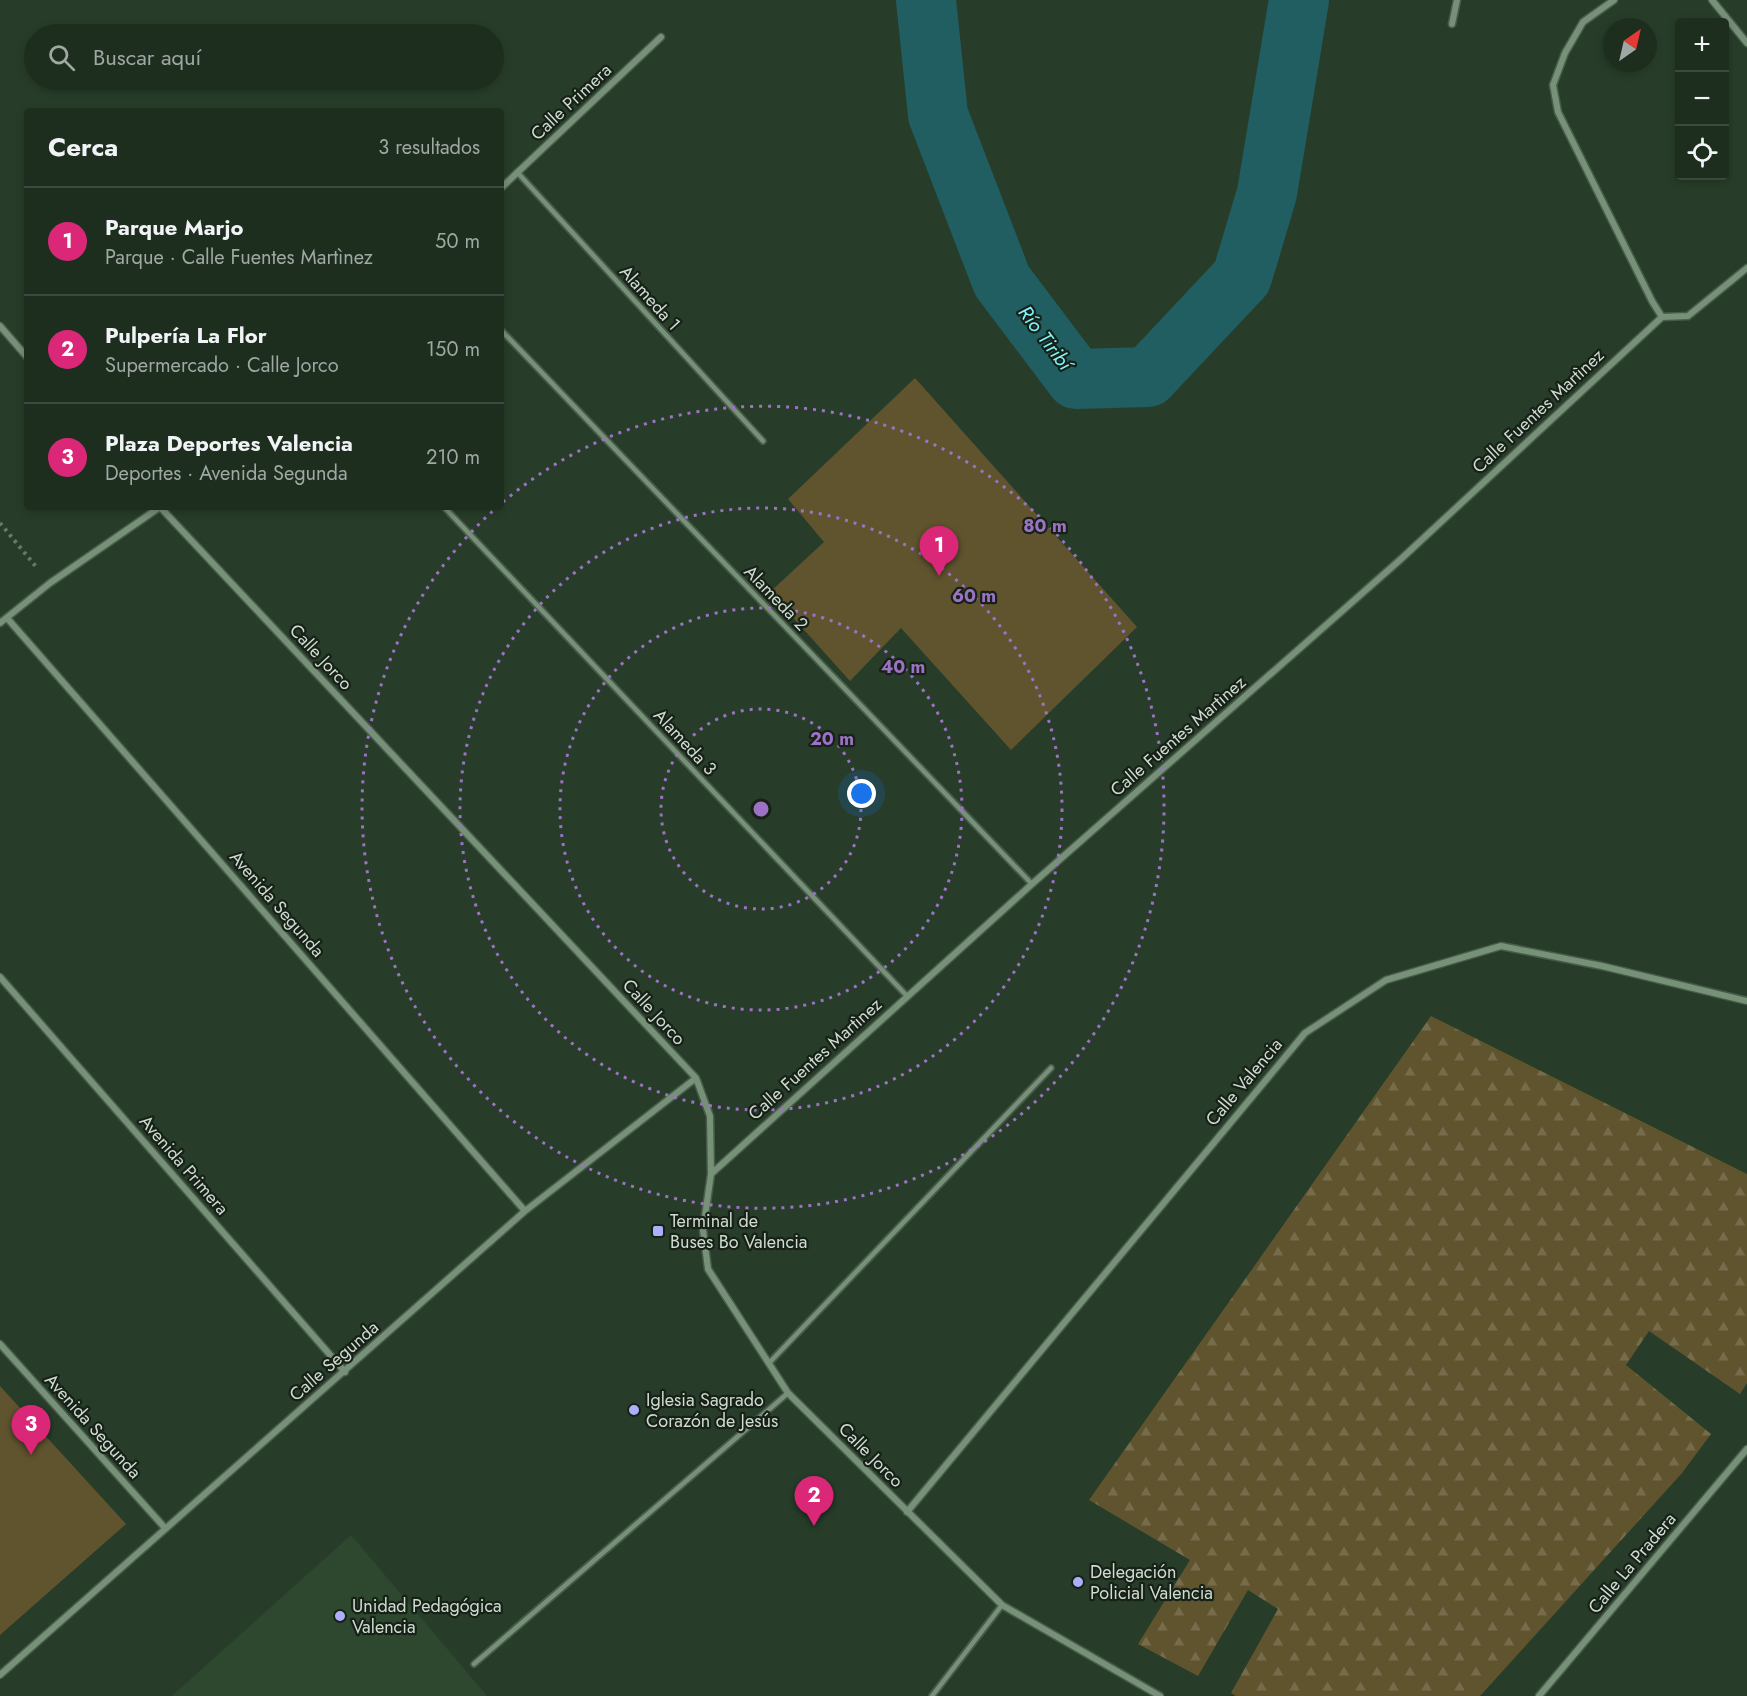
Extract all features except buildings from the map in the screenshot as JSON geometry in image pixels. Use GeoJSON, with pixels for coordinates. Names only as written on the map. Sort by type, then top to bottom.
{"type":"FeatureCollection","features":[{"type":"Feature","properties":{"kind":"street"},"geometry":{"type":"LineString","coordinates":[[1452,24],[1457,0]]}},
{"type":"Feature","properties":{"kind":"street"},"geometry":{"type":"LineString","coordinates":[[1614,0],[1583,22],[1565,53],[1553,85],[1558,112],[1662,317],[1688,316],[1747,268]]}},
{"type":"Feature","properties":{"kind":"street"},"geometry":{"type":"LineString","coordinates":[[1712,0],[1747,43]]}},
{"type":"Feature","properties":{"kind":"street","name":"Calle Primera"},"geometry":{"type":"LineString","coordinates":[[504,185],[661,37]]}},
{"type":"Feature","properties":{"kind":"street","name":"Calle Fuentes Martìnez"},"geometry":{"type":"LineString","coordinates":[[711,1174],[1032,884],[1401,559],[1662,317]]}},
{"type":"Feature","properties":{"kind":"street"},"geometry":{"type":"LineString","coordinates":[[0,326],[24,354]]}},
{"type":"Feature","properties":{"kind":"street","name":"Calle Jorco"},"geometry":{"type":"LineString","coordinates":[[0,623],[50,583],[156,510]]}},
{"type":"Feature","properties":{"kind":"street","name":"Calle Jorco"},"geometry":{"type":"LineString","coordinates":[[163,510],[696,1078],[711,1116],[711,1174],[703,1230],[708,1269],[788,1393],[1002,1605],[1160,1696]]}},
{"type":"Feature","properties":{"kind":"street","name":"Avenida Segunda"},"geometry":{"type":"LineString","coordinates":[[7,618],[525,1211]]}},
{"type":"Feature","properties":{"kind":"street","name":"Calle Valencia"},"geometry":{"type":"LineString","coordinates":[[907,1512],[1305,1033],[1386,980],[1501,946],[1602,966],[1747,1000]]}},
{"type":"Feature","properties":{"kind":"street","name":"Avenida Primera"},"geometry":{"type":"LineString","coordinates":[[0,977],[345,1372]]}},
{"type":"Feature","properties":{"kind":"street","name":"Calle Segunda"},"geometry":{"type":"LineString","coordinates":[[0,1675],[525,1211],[696,1078]]}},
{"type":"Feature","properties":{"kind":"street","name":"Avenida Segunda"},"geometry":{"type":"LineString","coordinates":[[0,1344],[165,1528]]}},
{"type":"Feature","properties":{"kind":"street","name":"Calle La Pradera"},"geometry":{"type":"LineString","coordinates":[[1539,1696],[1747,1449]]}},
{"type":"Feature","properties":{"kind":"lane","name":"Alameda 1"},"geometry":{"type":"LineString","coordinates":[[517,172],[763,441]]}},
{"type":"Feature","properties":{"kind":"lane","name":"Alameda 2"},"geometry":{"type":"LineString","coordinates":[[504,333],[1032,884]]}},
{"type":"Feature","properties":{"kind":"lane","name":"Alameda 3"},"geometry":{"type":"LineString","coordinates":[[447,510],[907,996]]}},
{"type":"Feature","properties":{"kind":"lane"},"geometry":{"type":"LineString","coordinates":[[769,1363],[1051,1068]]}},
{"type":"Feature","properties":{"kind":"lane"},"geometry":{"type":"LineString","coordinates":[[474,1664],[788,1393]]}},
{"type":"Feature","properties":{"kind":"lane"},"geometry":{"type":"LineString","coordinates":[[932,1696],[1002,1605]]}},
{"type":"Feature","properties":{"kind":"path"},"geometry":{"type":"LineString","coordinates":[[0,523],[50,583]]}},
{"type":"Feature","properties":{"kind":"shaded area","name":"Unidad Pedagógica Valencia"},"geometry":{"type":"Polygon","coordinates":[[[351,1535],[487,1696],[172,1696],[351,1535]]]}},
{"type":"Feature","properties":{"kind":"green space"},"geometry":{"type":"Polygon","coordinates":[[[915,378],[1137,627],[1011,750],[901,628],[850,681],[770,592],[824,542],[788,499],[915,378]]]}},
{"type":"Feature","properties":{"kind":"green space"},"geometry":{"type":"Polygon","coordinates":[[[1431,1016],[1747,1174],[1747,1383],[1740,1394],[1649,1331],[1626,1365],[1711,1434],[1682,1473],[1480,1696],[1236,1696],[1231,1693],[1278,1609],[1248,1590],[1198,1676],[1138,1644],[1190,1560],[1089,1500],[1431,1016]]]}},
{"type":"Feature","properties":{"kind":"green space"},"geometry":{"type":"Polygon","coordinates":[[[0,1386],[126,1524],[0,1635],[0,1386]]]}},
{"type":"Feature","properties":{"kind":"waterway","name":"Río Tiribí"},"geometry":{"type":"LineString","coordinates":[[926,0],[938,115],[1002,281],[1076,379],[1148,377],[1242,277],[1267,193],[1299,0]]}},
{"type":"Feature","properties":{"kind":"place","name":"Parque Marjo"},"geometry":{"type":"Point","coordinates":[939,576]}},
{"type":"Feature","properties":{"kind":"place","name":"Terminal de Buses Bo Valencia"},"geometry":{"type":"Point","coordinates":[658,1231]}},
{"type":"Feature","properties":{"kind":"place","name":"Iglesia Sagrado Corazón de Jesús"},"geometry":{"type":"Point","coordinates":[634,1410]}},
{"type":"Feature","properties":{"kind":"place","name":"Plaza Deportes Valencia"},"geometry":{"type":"Point","coordinates":[31,1455]}},
{"type":"Feature","properties":{"kind":"place","name":"Pulpería La Flor"},"geometry":{"type":"Point","coordinates":[814,1526]}},
{"type":"Feature","properties":{"kind":"place","name":"Delegación Policial Valencia"},"geometry":{"type":"Point","coordinates":[1078,1582]}},
{"type":"Feature","properties":{"kind":"place","name":"Unidad Pedagógica Valencia"},"geometry":{"type":"Point","coordinates":[340,1616]}}]}
